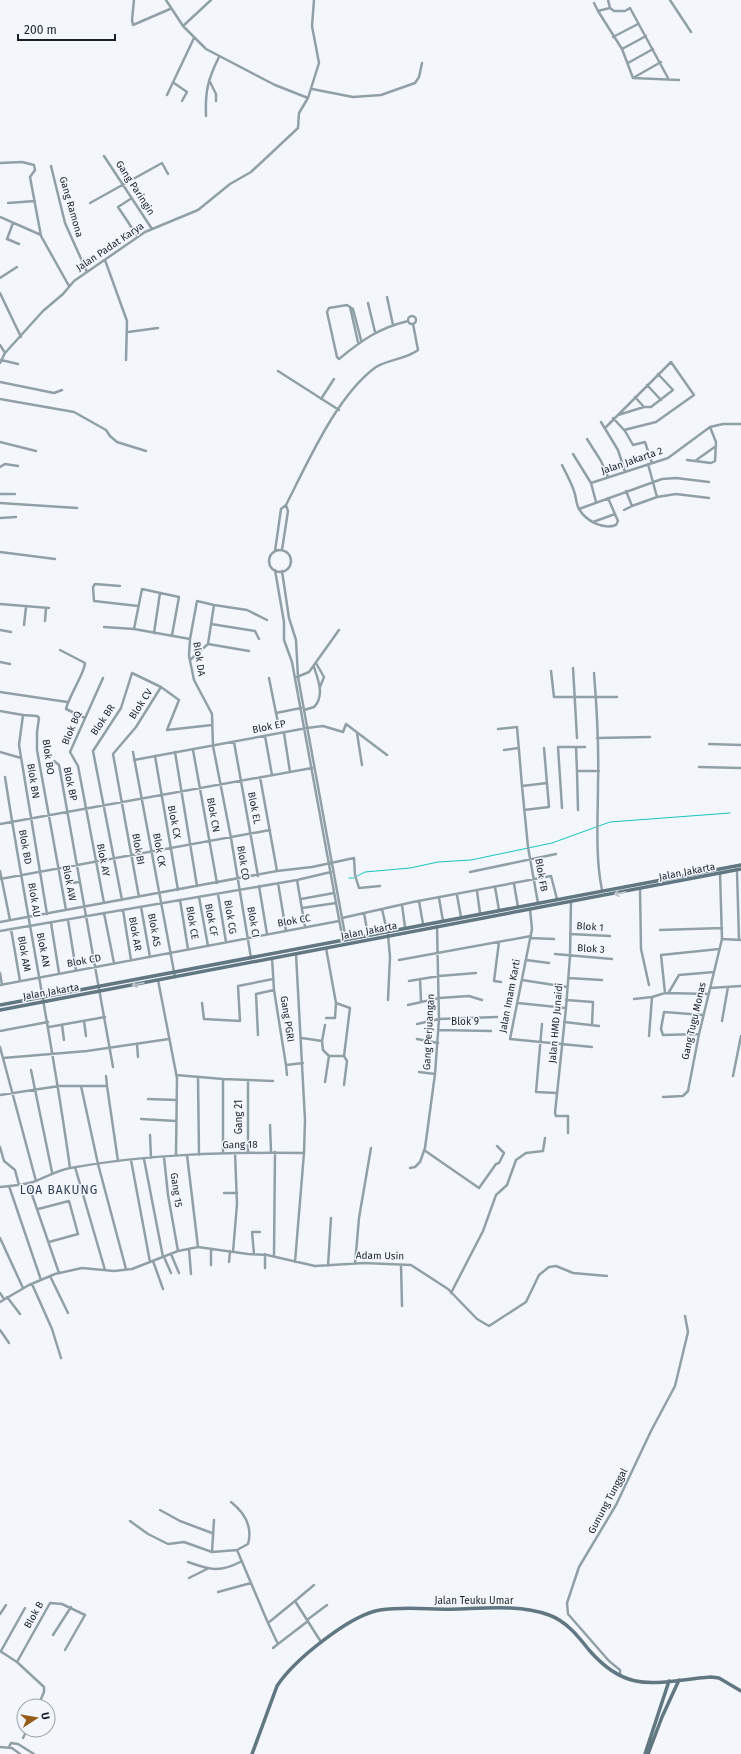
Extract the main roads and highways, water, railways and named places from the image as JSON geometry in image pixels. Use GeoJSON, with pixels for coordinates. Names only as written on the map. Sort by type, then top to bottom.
{"type":"FeatureCollection","features":[{"type":"Feature","properties":{"kind":"main road","name":"Jalan Jakarta"},"geometry":{"type":"LineString","coordinates":[[0,1010],[175,977],[251,959],[272,958],[326,947],[368,935],[437,926],[640,889],[741,865]]}},
{"type":"Feature","properties":{"kind":"main road","name":"Jalan Jakarta"},"geometry":{"type":"LineString","coordinates":[[0,1005],[251,959],[387,933],[405,927],[557,900],[602,890],[739,869]]}},
{"type":"Feature","properties":{"kind":"main road","name":"Jalan Teuku Umar"},"geometry":{"type":"LineString","coordinates":[[252,1754],[277,1686],[300,1661],[321,1643],[354,1620],[380,1610],[476,1608],[525,1609],[545,1614],[561,1622],[573,1631],[606,1668],[620,1676],[637,1682],[715,1677],[741,1691]]}},
{"type":"Feature","properties":{"kind":"main road"},"geometry":{"type":"LineString","coordinates":[[648,1754],[662,1717],[679,1680]]}},
{"type":"Feature","properties":{"kind":"main road"},"geometry":{"type":"LineString","coordinates":[[645,1754],[670,1681]]}},
{"type":"Feature","properties":{"kind":"waterway"},"geometry":{"type":"LineString","coordinates":[[357,876],[365,872],[410,868],[438,862],[471,860],[552,843],[610,822],[730,813]]}},
{"type":"Feature","properties":{"kind":"waterway"},"geometry":{"type":"LineString","coordinates":[[349,878],[354,878]]}},
{"type":"Feature","properties":{"kind":"district","name":"LOA BAKUNG"},"geometry":{"type":"Point","coordinates":[59,1190]}}]}
